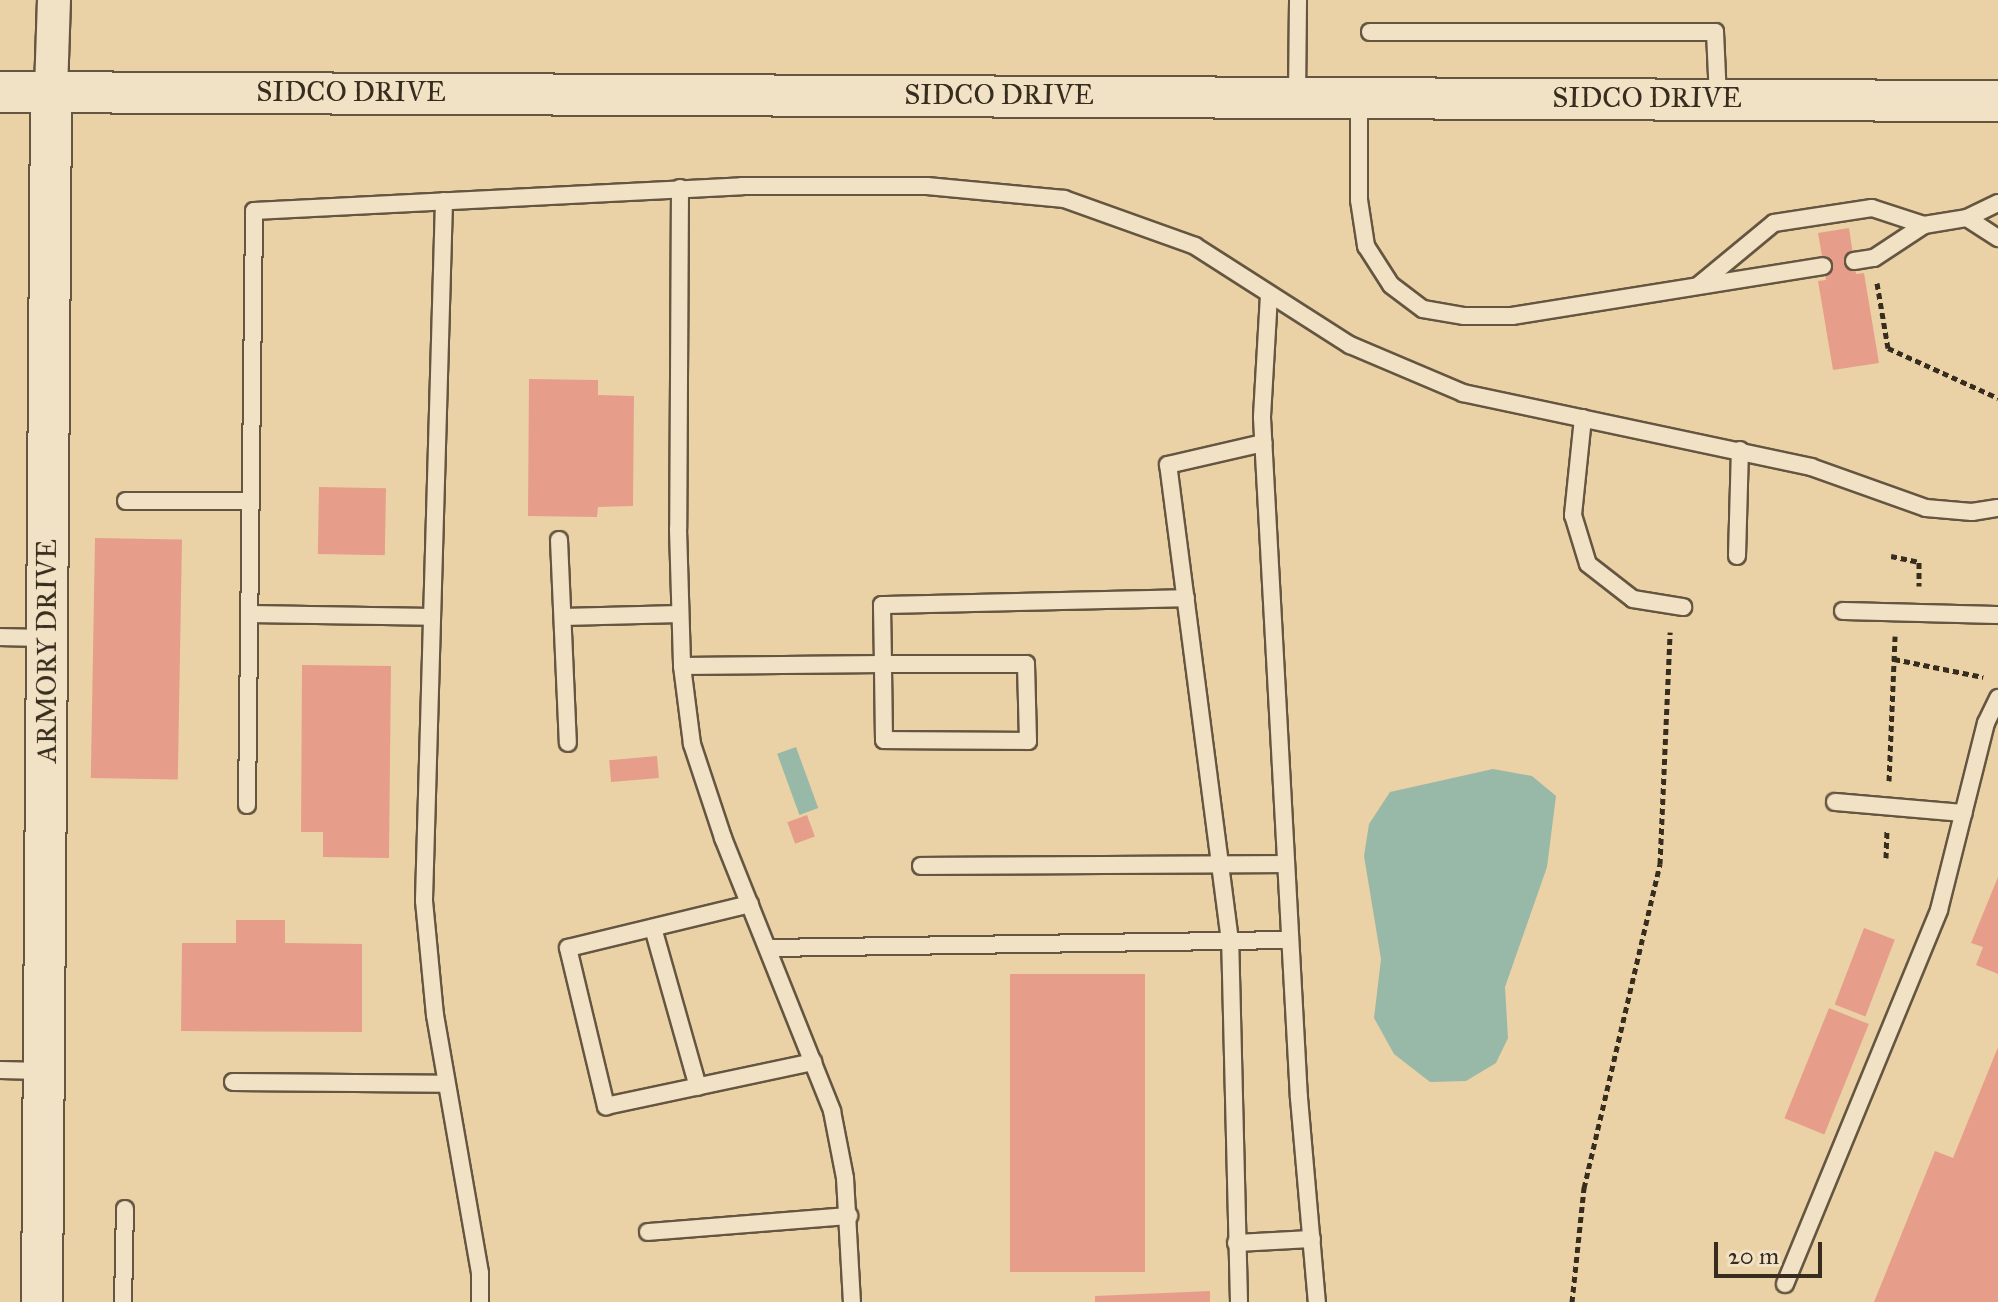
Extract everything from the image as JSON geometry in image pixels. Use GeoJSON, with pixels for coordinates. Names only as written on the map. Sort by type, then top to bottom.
{"type":"FeatureCollection","features":[{"type":"Feature","properties":{"kind":"street","name":"ARMORY DRIVE"},"geometry":{"type":"LineString","coordinates":[[42,1302],[54,0]]}},
{"type":"Feature","properties":{"kind":"street","name":"SIDCO DRIVE"},"geometry":{"type":"LineString","coordinates":[[0,92],[1998,101]]}},
{"type":"Feature","properties":{"kind":"lane"},"geometry":{"type":"LineString","coordinates":[[1296,0],[1297,97]]}},
{"type":"Feature","properties":{"kind":"lane"},"geometry":{"type":"LineString","coordinates":[[1370,32],[1715,32],[1718,99]]}},
{"type":"Feature","properties":{"kind":"lane"},"geometry":{"type":"LineString","coordinates":[[1359,97],[1359,200],[1366,246],[1391,285],[1423,309],[1464,316],[1512,316],[1823,266]]}},
{"type":"Feature","properties":{"kind":"lane"},"geometry":{"type":"LineString","coordinates":[[247,805],[254,211],[680,188],[927,186],[1064,199],[1195,246],[1350,345],[1425,379],[1502,403],[1740,450],[1850,478],[1926,508],[1948,512],[1998,508]]}},
{"type":"Feature","properties":{"kind":"lane"},"geometry":{"type":"LineString","coordinates":[[680,188],[680,614],[682,666],[692,744],[750,904],[832,1111],[849,1216],[852,1302]]}},
{"type":"Feature","properties":{"kind":"lane"},"geometry":{"type":"LineString","coordinates":[[444,201],[424,901],[446,1084],[480,1273],[480,1302]]}},
{"type":"Feature","properties":{"kind":"lane"},"geometry":{"type":"LineString","coordinates":[[1854,261],[1874,258],[1924,225],[1967,218],[1998,203]]}},
{"type":"Feature","properties":{"kind":"lane"},"geometry":{"type":"LineString","coordinates":[[1698,286],[1774,223],[1872,208],[1924,225]]}},
{"type":"Feature","properties":{"kind":"lane"},"geometry":{"type":"LineString","coordinates":[[1967,218],[1998,238]]}},
{"type":"Feature","properties":{"kind":"lane"},"geometry":{"type":"LineString","coordinates":[[1269,295],[1263,443],[1290,940],[1317,1302]]}},
{"type":"Feature","properties":{"kind":"lane"},"geometry":{"type":"LineString","coordinates":[[1583,418],[1573,515],[1588,564],[1633,599],[1677,607]]}},
{"type":"Feature","properties":{"kind":"lane"},"geometry":{"type":"LineString","coordinates":[[1239,1302],[1230,941],[1168,465],[1263,443]]}},
{"type":"Feature","properties":{"kind":"lane"},"geometry":{"type":"LineString","coordinates":[[1737,556],[1740,450]]}},
{"type":"Feature","properties":{"kind":"lane"},"geometry":{"type":"LineString","coordinates":[[126,501],[251,501]]}},
{"type":"Feature","properties":{"kind":"lane"},"geometry":{"type":"LineString","coordinates":[[559,540],[568,743]]}},
{"type":"Feature","properties":{"kind":"lane"},"geometry":{"type":"LineString","coordinates":[[682,666],[883,664],[1026,664],[1028,741],[884,740],[883,664],[882,605],[1186,598]]}},
{"type":"Feature","properties":{"kind":"lane"},"geometry":{"type":"LineString","coordinates":[[1843,611],[1998,615]]}},
{"type":"Feature","properties":{"kind":"lane"},"geometry":{"type":"LineString","coordinates":[[249,614],[432,617]]}},
{"type":"Feature","properties":{"kind":"lane"},"geometry":{"type":"LineString","coordinates":[[563,617],[680,614]]}},
{"type":"Feature","properties":{"kind":"lane"},"geometry":{"type":"LineString","coordinates":[[0,637],[48,638]]}},
{"type":"Feature","properties":{"kind":"lane"},"geometry":{"type":"LineString","coordinates":[[1785,1284],[1939,910],[1986,723],[1998,698]]}},
{"type":"Feature","properties":{"kind":"lane"},"geometry":{"type":"LineString","coordinates":[[1835,802],[1964,813]]}},
{"type":"Feature","properties":{"kind":"lane"},"geometry":{"type":"LineString","coordinates":[[921,866],[1286,864]]}},
{"type":"Feature","properties":{"kind":"lane"},"geometry":{"type":"LineString","coordinates":[[750,904],[568,948],[606,1106],[813,1062]]}},
{"type":"Feature","properties":{"kind":"lane"},"geometry":{"type":"LineString","coordinates":[[653,928],[698,1087]]}},
{"type":"Feature","properties":{"kind":"lane"},"geometry":{"type":"LineString","coordinates":[[768,948],[1290,940]]}},
{"type":"Feature","properties":{"kind":"lane"},"geometry":{"type":"LineString","coordinates":[[0,1070],[44,1071]]}},
{"type":"Feature","properties":{"kind":"lane"},"geometry":{"type":"LineString","coordinates":[[233,1082],[446,1084]]}},
{"type":"Feature","properties":{"kind":"lane"},"geometry":{"type":"LineString","coordinates":[[123,1302],[125,1209]]}},
{"type":"Feature","properties":{"kind":"lane"},"geometry":{"type":"LineString","coordinates":[[648,1232],[849,1216]]}},
{"type":"Feature","properties":{"kind":"lane"},"geometry":{"type":"LineString","coordinates":[[1236,1243],[1312,1239]]}},
{"type":"Feature","properties":{"kind":"path"},"geometry":{"type":"LineString","coordinates":[[1874,258],[1888,348],[1998,398]]}},
{"type":"Feature","properties":{"kind":"path"},"geometry":{"type":"LineString","coordinates":[[1886,858],[1896,600],[1917,595],[1920,570],[1915,558],[1891,556]]}},
{"type":"Feature","properties":{"kind":"path"},"geometry":{"type":"LineString","coordinates":[[1572,1302],[1584,1188],[1660,864],[1677,607]]}},
{"type":"Feature","properties":{"kind":"path"},"geometry":{"type":"LineString","coordinates":[[1894,659],[1998,680]]}},
{"type":"Feature","properties":{"kind":"shaded area"},"geometry":{"type":"Polygon","coordinates":[[[796,747],[818,808],[799,815],[777,754],[796,747]]]}},
{"type":"Feature","properties":{"kind":"shaded area"},"geometry":{"type":"Polygon","coordinates":[[[1493,769],[1532,776],[1556,796],[1547,867],[1505,987],[1508,1038],[1496,1063],[1466,1081],[1430,1082],[1394,1054],[1374,1018],[1381,959],[1364,856],[1369,824],[1390,792],[1493,769]]]}},
{"type":"Feature","properties":{"kind":"building"},"geometry":{"type":"Polygon","coordinates":[[[1849,228],[1856,274],[1864,273],[1879,363],[1833,370],[1818,281],[1826,280],[1818,233],[1849,228]]]}},
{"type":"Feature","properties":{"kind":"building"},"geometry":{"type":"Polygon","coordinates":[[[529,379],[598,380],[598,395],[634,396],[633,506],[598,507],[597,517],[528,516],[529,379]]]}},
{"type":"Feature","properties":{"kind":"building"},"geometry":{"type":"Polygon","coordinates":[[[319,487],[386,488],[385,555],[318,554],[319,487]]]}},
{"type":"Feature","properties":{"kind":"building"},"geometry":{"type":"Polygon","coordinates":[[[95,538],[182,540],[178,779],[91,778],[95,538]]]}},
{"type":"Feature","properties":{"kind":"building"},"geometry":{"type":"Polygon","coordinates":[[[302,665],[391,666],[389,858],[323,857],[323,832],[301,832],[302,665]]]}},
{"type":"Feature","properties":{"kind":"building"},"geometry":{"type":"Polygon","coordinates":[[[657,756],[659,778],[611,782],[609,760],[657,756]]]}},
{"type":"Feature","properties":{"kind":"building"},"geometry":{"type":"Polygon","coordinates":[[[807,815],[815,837],[795,844],[787,822],[807,815]]]}},
{"type":"Feature","properties":{"kind":"building"},"geometry":{"type":"Polygon","coordinates":[[[1998,877],[1998,974],[1976,965],[1983,947],[1971,943],[1998,877]]]}},
{"type":"Feature","properties":{"kind":"building"},"geometry":{"type":"Polygon","coordinates":[[[236,920],[285,920],[285,943],[362,944],[362,1032],[181,1031],[182,943],[236,943],[236,920]]]}},
{"type":"Feature","properties":{"kind":"building"},"geometry":{"type":"Polygon","coordinates":[[[1864,928],[1895,940],[1865,1016],[1835,1005],[1864,928]]]}},
{"type":"Feature","properties":{"kind":"building"},"geometry":{"type":"Polygon","coordinates":[[[1010,974],[1145,974],[1145,1272],[1010,1272],[1010,974]]]}},
{"type":"Feature","properties":{"kind":"building"},"geometry":{"type":"Polygon","coordinates":[[[1829,1008],[1869,1024],[1824,1134],[1784,1118],[1829,1008]]]}},
{"type":"Feature","properties":{"kind":"building"},"geometry":{"type":"Polygon","coordinates":[[[1998,1047],[1998,1302],[1874,1302],[1935,1151],[1953,1158],[1998,1047]]]}},
{"type":"Feature","properties":{"kind":"building"},"geometry":{"type":"Polygon","coordinates":[[[1210,1291],[1210,1302],[1095,1302],[1095,1296],[1210,1291]]]}}]}
